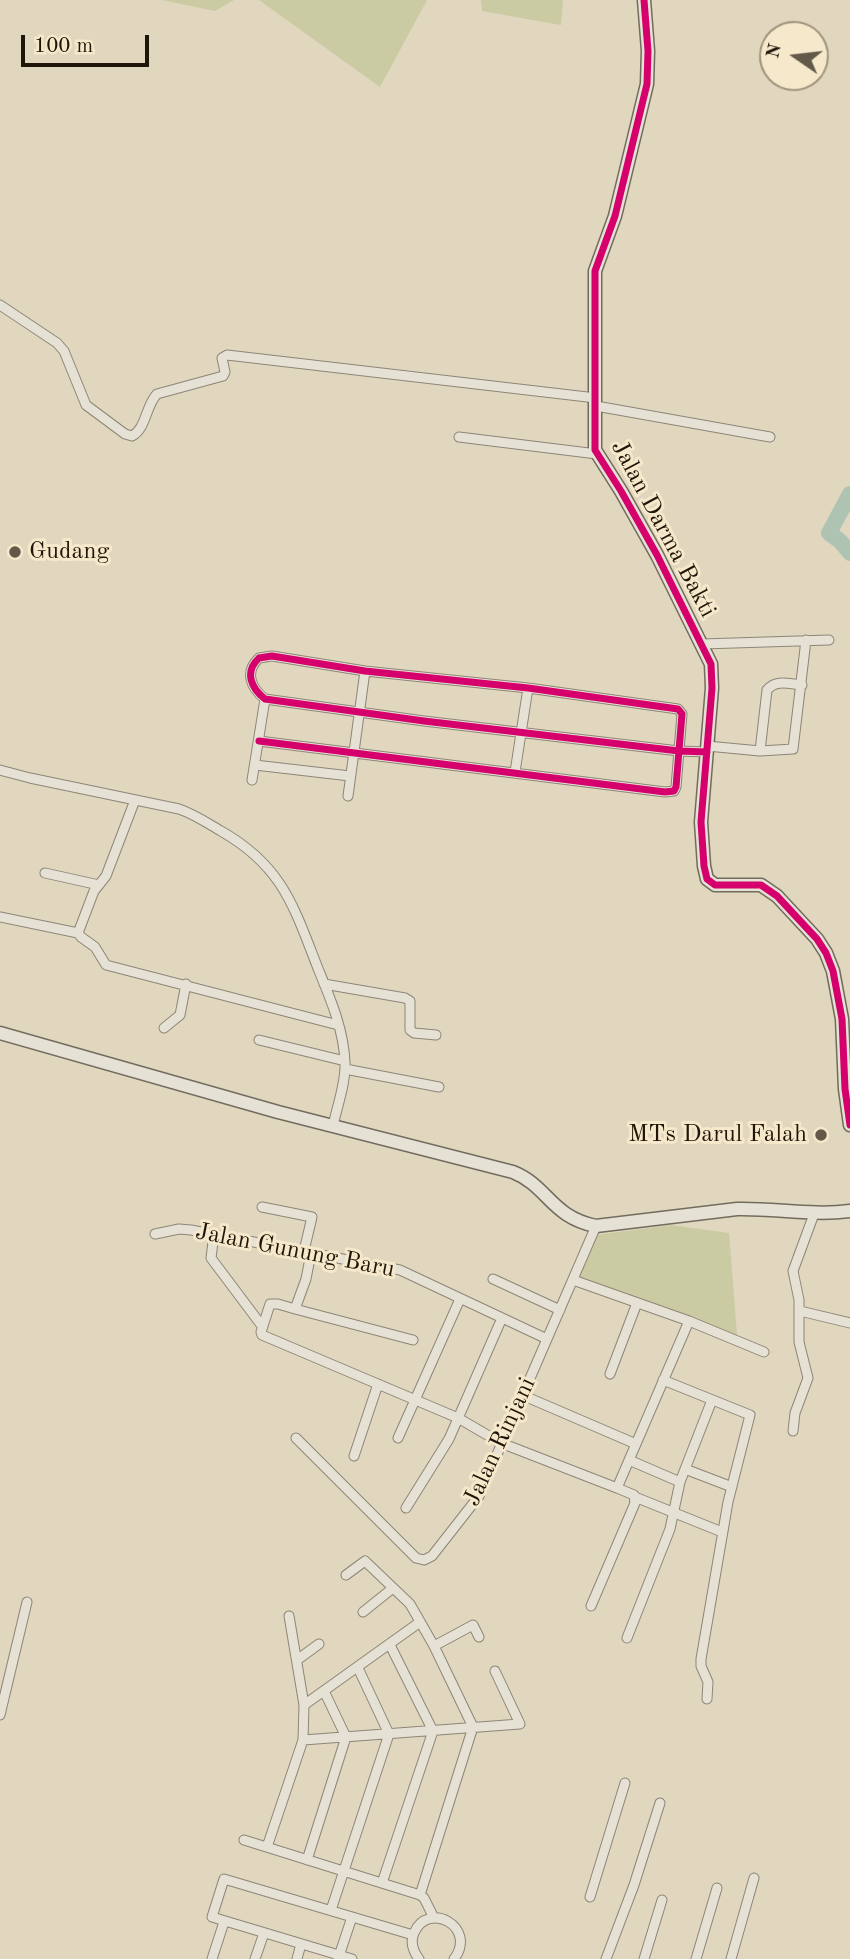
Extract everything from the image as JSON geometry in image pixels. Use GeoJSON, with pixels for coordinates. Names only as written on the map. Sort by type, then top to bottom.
{"type":"FeatureCollection","features":[{"type":"Feature","properties":{"kind":"street","name":"Jalan Darma Bakti"},"geometry":{"type":"LineString","coordinates":[[644,0],[648,51],[647,84],[615,216],[594,271],[594,438],[597,454],[657,555],[709,660],[713,680],[701,836],[707,879],[715,885],[761,885],[777,896],[817,939],[826,953],[833,971],[842,1019],[845,1090],[850,1125]]}},
{"type":"Feature","properties":{"kind":"street"},"geometry":{"type":"LineString","coordinates":[[0,305],[57,343],[64,351],[86,405],[125,434],[132,436],[139,432],[156,394],[223,376],[225,372],[222,358],[227,355],[596,402],[770,437]]}},
{"type":"Feature","properties":{"kind":"street"},"geometry":{"type":"LineString","coordinates":[[459,437],[597,454]]}},
{"type":"Feature","properties":{"kind":"street"},"geometry":{"type":"LineString","coordinates":[[702,644],[829,639]]}},
{"type":"Feature","properties":{"kind":"street"},"geometry":{"type":"LineString","coordinates":[[259,741],[671,792],[676,787],[679,751],[682,714],[678,709],[528,688],[365,671],[281,657],[259,658],[253,664],[250,675],[257,693],[265,699],[679,751],[760,751],[793,749],[806,640]]}},
{"type":"Feature","properties":{"kind":"street"},"geometry":{"type":"LineString","coordinates":[[348,796],[365,671]]}},
{"type":"Feature","properties":{"kind":"street"},"geometry":{"type":"LineString","coordinates":[[760,751],[767,690],[780,683],[802,685]]}},
{"type":"Feature","properties":{"kind":"street"},"geometry":{"type":"LineString","coordinates":[[515,772],[528,688]]}},
{"type":"Feature","properties":{"kind":"street"},"geometry":{"type":"LineString","coordinates":[[252,780],[265,699]]}},
{"type":"Feature","properties":{"kind":"street"},"geometry":{"type":"LineString","coordinates":[[255,765],[350,776]]}},
{"type":"Feature","properties":{"kind":"street"},"geometry":{"type":"LineString","coordinates":[[0,770],[191,814],[256,854],[286,892],[338,1025],[345,1065],[333,1125]]}},
{"type":"Feature","properties":{"kind":"street"},"geometry":{"type":"LineString","coordinates":[[78,933],[99,885],[106,876],[135,800]]}},
{"type":"Feature","properties":{"kind":"street"},"geometry":{"type":"LineString","coordinates":[[45,873],[99,885]]}},
{"type":"Feature","properties":{"kind":"street"},"geometry":{"type":"LineString","coordinates":[[0,917],[78,933],[95,947],[106,965],[338,1025]]}},
{"type":"Feature","properties":{"kind":"street"},"geometry":{"type":"LineString","coordinates":[[164,1028],[180,1015],[186,984]]}},
{"type":"Feature","properties":{"kind":"street"},"geometry":{"type":"LineString","coordinates":[[324,984],[405,998],[410,1001],[412,1032],[436,1035]]}},
{"type":"Feature","properties":{"kind":"street"},"geometry":{"type":"LineString","coordinates":[[0,1032],[149,1076],[513,1172],[530,1182],[570,1219],[596,1226],[753,1208],[814,1214],[850,1211]]}},
{"type":"Feature","properties":{"kind":"street"},"geometry":{"type":"LineString","coordinates":[[259,1040],[345,1065],[439,1087]]}},
{"type":"Feature","properties":{"kind":"street"},"geometry":{"type":"LineString","coordinates":[[262,1207],[312,1217],[306,1279],[295,1309]]}},
{"type":"Feature","properties":{"kind":"street"},"geometry":{"type":"LineString","coordinates":[[793,1431],[795,1413],[808,1378],[799,1347],[800,1311],[793,1266],[805,1242],[814,1214]]}},
{"type":"Feature","properties":{"kind":"street","name":"Jalan Rinjani"},"geometry":{"type":"LineString","coordinates":[[296,1438],[416,1558],[424,1560],[432,1556],[479,1496],[596,1226]]}},
{"type":"Feature","properties":{"kind":"street","name":"Jalan Gunung Baru"},"geometry":{"type":"LineString","coordinates":[[155,1234],[186,1229],[400,1270],[547,1339]]}},
{"type":"Feature","properties":{"kind":"street"},"geometry":{"type":"LineString","coordinates":[[214,1234],[211,1258],[262,1326]]}},
{"type":"Feature","properties":{"kind":"street"},"geometry":{"type":"LineString","coordinates":[[493,1279],[560,1310]]}},
{"type":"Feature","properties":{"kind":"street"},"geometry":{"type":"LineString","coordinates":[[573,1280],[689,1321],[764,1352]]}},
{"type":"Feature","properties":{"kind":"street"},"geometry":{"type":"LineString","coordinates":[[398,1438],[460,1299]]}},
{"type":"Feature","properties":{"kind":"street"},"geometry":{"type":"LineString","coordinates":[[610,1374],[637,1303]]}},
{"type":"Feature","properties":{"kind":"street"},"geometry":{"type":"LineString","coordinates":[[413,1340],[278,1304],[270,1304],[261,1332],[263,1337],[458,1418],[501,1443],[722,1532]]}},
{"type":"Feature","properties":{"kind":"street"},"geometry":{"type":"LineString","coordinates":[[800,1311],[850,1323]]}},
{"type":"Feature","properties":{"kind":"street"},"geometry":{"type":"LineString","coordinates":[[406,1508],[449,1439],[502,1318]]}},
{"type":"Feature","properties":{"kind":"street"},"geometry":{"type":"LineString","coordinates":[[617,1488],[689,1321]]}},
{"type":"Feature","properties":{"kind":"street"},"geometry":{"type":"LineString","coordinates":[[663,1380],[750,1415],[722,1532],[700,1663],[708,1682],[707,1699]]}},
{"type":"Feature","properties":{"kind":"street"},"geometry":{"type":"LineString","coordinates":[[354,1456],[377,1384]]}},
{"type":"Feature","properties":{"kind":"street"},"geometry":{"type":"LineString","coordinates":[[522,1395],[636,1444]]}},
{"type":"Feature","properties":{"kind":"street"},"geometry":{"type":"LineString","coordinates":[[627,1638],[675,1514],[680,1482],[712,1400]]}},
{"type":"Feature","properties":{"kind":"street"},"geometry":{"type":"LineString","coordinates":[[629,1460],[680,1482]]}},
{"type":"Feature","properties":{"kind":"street"},"geometry":{"type":"LineString","coordinates":[[685,1469],[732,1487]]}},
{"type":"Feature","properties":{"kind":"street"},"geometry":{"type":"LineString","coordinates":[[591,1606],[635,1497]]}},
{"type":"Feature","properties":{"kind":"street"},"geometry":{"type":"LineString","coordinates":[[346,1575],[365,1562],[410,1604],[434,1646],[473,1727],[420,1895]]}},
{"type":"Feature","properties":{"kind":"street"},"geometry":{"type":"LineString","coordinates":[[363,1612],[393,1588]]}},
{"type":"Feature","properties":{"kind":"street"},"geometry":{"type":"LineString","coordinates":[[0,1715],[27,1602]]}},
{"type":"Feature","properties":{"kind":"street"},"geometry":{"type":"LineString","coordinates":[[267,1847],[303,1740],[304,1705],[289,1616]]}},
{"type":"Feature","properties":{"kind":"street"},"geometry":{"type":"LineString","coordinates":[[304,1705],[420,1622]]}},
{"type":"Feature","properties":{"kind":"street"},"geometry":{"type":"LineString","coordinates":[[434,1646],[473,1625],[479,1637]]}},
{"type":"Feature","properties":{"kind":"street"},"geometry":{"type":"LineString","coordinates":[[297,1660],[319,1644]]}},
{"type":"Feature","properties":{"kind":"street"},"geometry":{"type":"LineString","coordinates":[[382,1883],[433,1731],[390,1644]]}},
{"type":"Feature","properties":{"kind":"street"},"geometry":{"type":"LineString","coordinates":[[331,1910],[389,1734],[358,1668]]}},
{"type":"Feature","properties":{"kind":"street"},"geometry":{"type":"LineString","coordinates":[[303,1740],[520,1724],[495,1671]]}},
{"type":"Feature","properties":{"kind":"street"},"geometry":{"type":"LineString","coordinates":[[307,1860],[346,1737],[324,1691]]}},
{"type":"Feature","properties":{"kind":"street"},"geometry":{"type":"LineString","coordinates":[[590,1898],[625,1783]]}},
{"type":"Feature","properties":{"kind":"street"},"geometry":{"type":"LineString","coordinates":[[606,1959],[634,1885],[660,1803]]}},
{"type":"Feature","properties":{"kind":"street"},"geometry":{"type":"LineString","coordinates":[[244,1840],[420,1895],[434,1918]]}},
{"type":"Feature","properties":{"kind":"street"},"geometry":{"type":"LineString","coordinates":[[731,1959],[754,1878]]}},
{"type":"Feature","properties":{"kind":"street"},"geometry":{"type":"LineString","coordinates":[[352,1959],[212,1917],[224,1879],[413,1935]]}},
{"type":"Feature","properties":{"kind":"street"},"geometry":{"type":"LineString","coordinates":[[696,1959],[717,1888]]}},
{"type":"Feature","properties":{"kind":"street"},"geometry":{"type":"LineString","coordinates":[[644,1959],[662,1900]]}},
{"type":"Feature","properties":{"kind":"street"},"geometry":{"type":"LineString","coordinates":[[339,1957],[352,1917]]}},
{"type":"Feature","properties":{"kind":"street"},"geometry":{"type":"LineString","coordinates":[[419,1959],[412,1945],[413,1935],[419,1925],[434,1918],[449,1921],[460,1934],[461,1945],[454,1959]]}},
{"type":"Feature","properties":{"kind":"street"},"geometry":{"type":"LineString","coordinates":[[212,1959],[224,1922]]}},
{"type":"Feature","properties":{"kind":"street"},"geometry":{"type":"LineString","coordinates":[[256,1959],[264,1933]]}},
{"type":"Feature","properties":{"kind":"street"},"geometry":{"type":"LineString","coordinates":[[297,1959],[301,1944]]}},
{"type":"Feature","properties":{"kind":"green space"},"geometry":{"type":"Polygon","coordinates":[[[162,0],[234,0],[215,11],[162,0]]]}},
{"type":"Feature","properties":{"kind":"green space"},"geometry":{"type":"Polygon","coordinates":[[[259,0],[427,0],[380,87],[259,0]]]}},
{"type":"Feature","properties":{"kind":"green space"},"geometry":{"type":"Polygon","coordinates":[[[481,0],[563,0],[561,25],[482,11],[481,0]]]}},
{"type":"Feature","properties":{"kind":"green space"},"geometry":{"type":"Polygon","coordinates":[[[671,1225],[729,1233],[737,1335],[576,1276],[596,1235],[671,1225]]]}},
{"type":"Feature","properties":{"kind":"waterway"},"geometry":{"type":"LineString","coordinates":[[850,494],[829,533],[850,553]]}},
{"type":"Feature","properties":{"kind":"cycle path"},"geometry":{"type":"LineString","coordinates":[[644,0],[648,51],[647,84],[615,216],[595,271],[595,450],[657,555],[711,664],[712,688],[701,822],[707,879],[715,885],[761,885],[777,896],[817,939],[826,953],[833,971],[842,1019],[845,1089],[850,1125]]}},
{"type":"Feature","properties":{"kind":"cycle path"},"geometry":{"type":"LineString","coordinates":[[259,741],[665,792],[674,791],[676,787],[682,714],[678,709],[528,688],[365,671],[272,656],[259,658],[254,663],[251,674],[253,685],[265,699],[424,721],[679,751],[707,752]]}},
{"type":"Feature","properties":{"kind":"place","name":"Gudang"},"geometry":{"type":"Point","coordinates":[15,552]}},
{"type":"Feature","properties":{"kind":"place","name":"MTs Darul Falah"},"geometry":{"type":"Point","coordinates":[821,1135]}}]}
